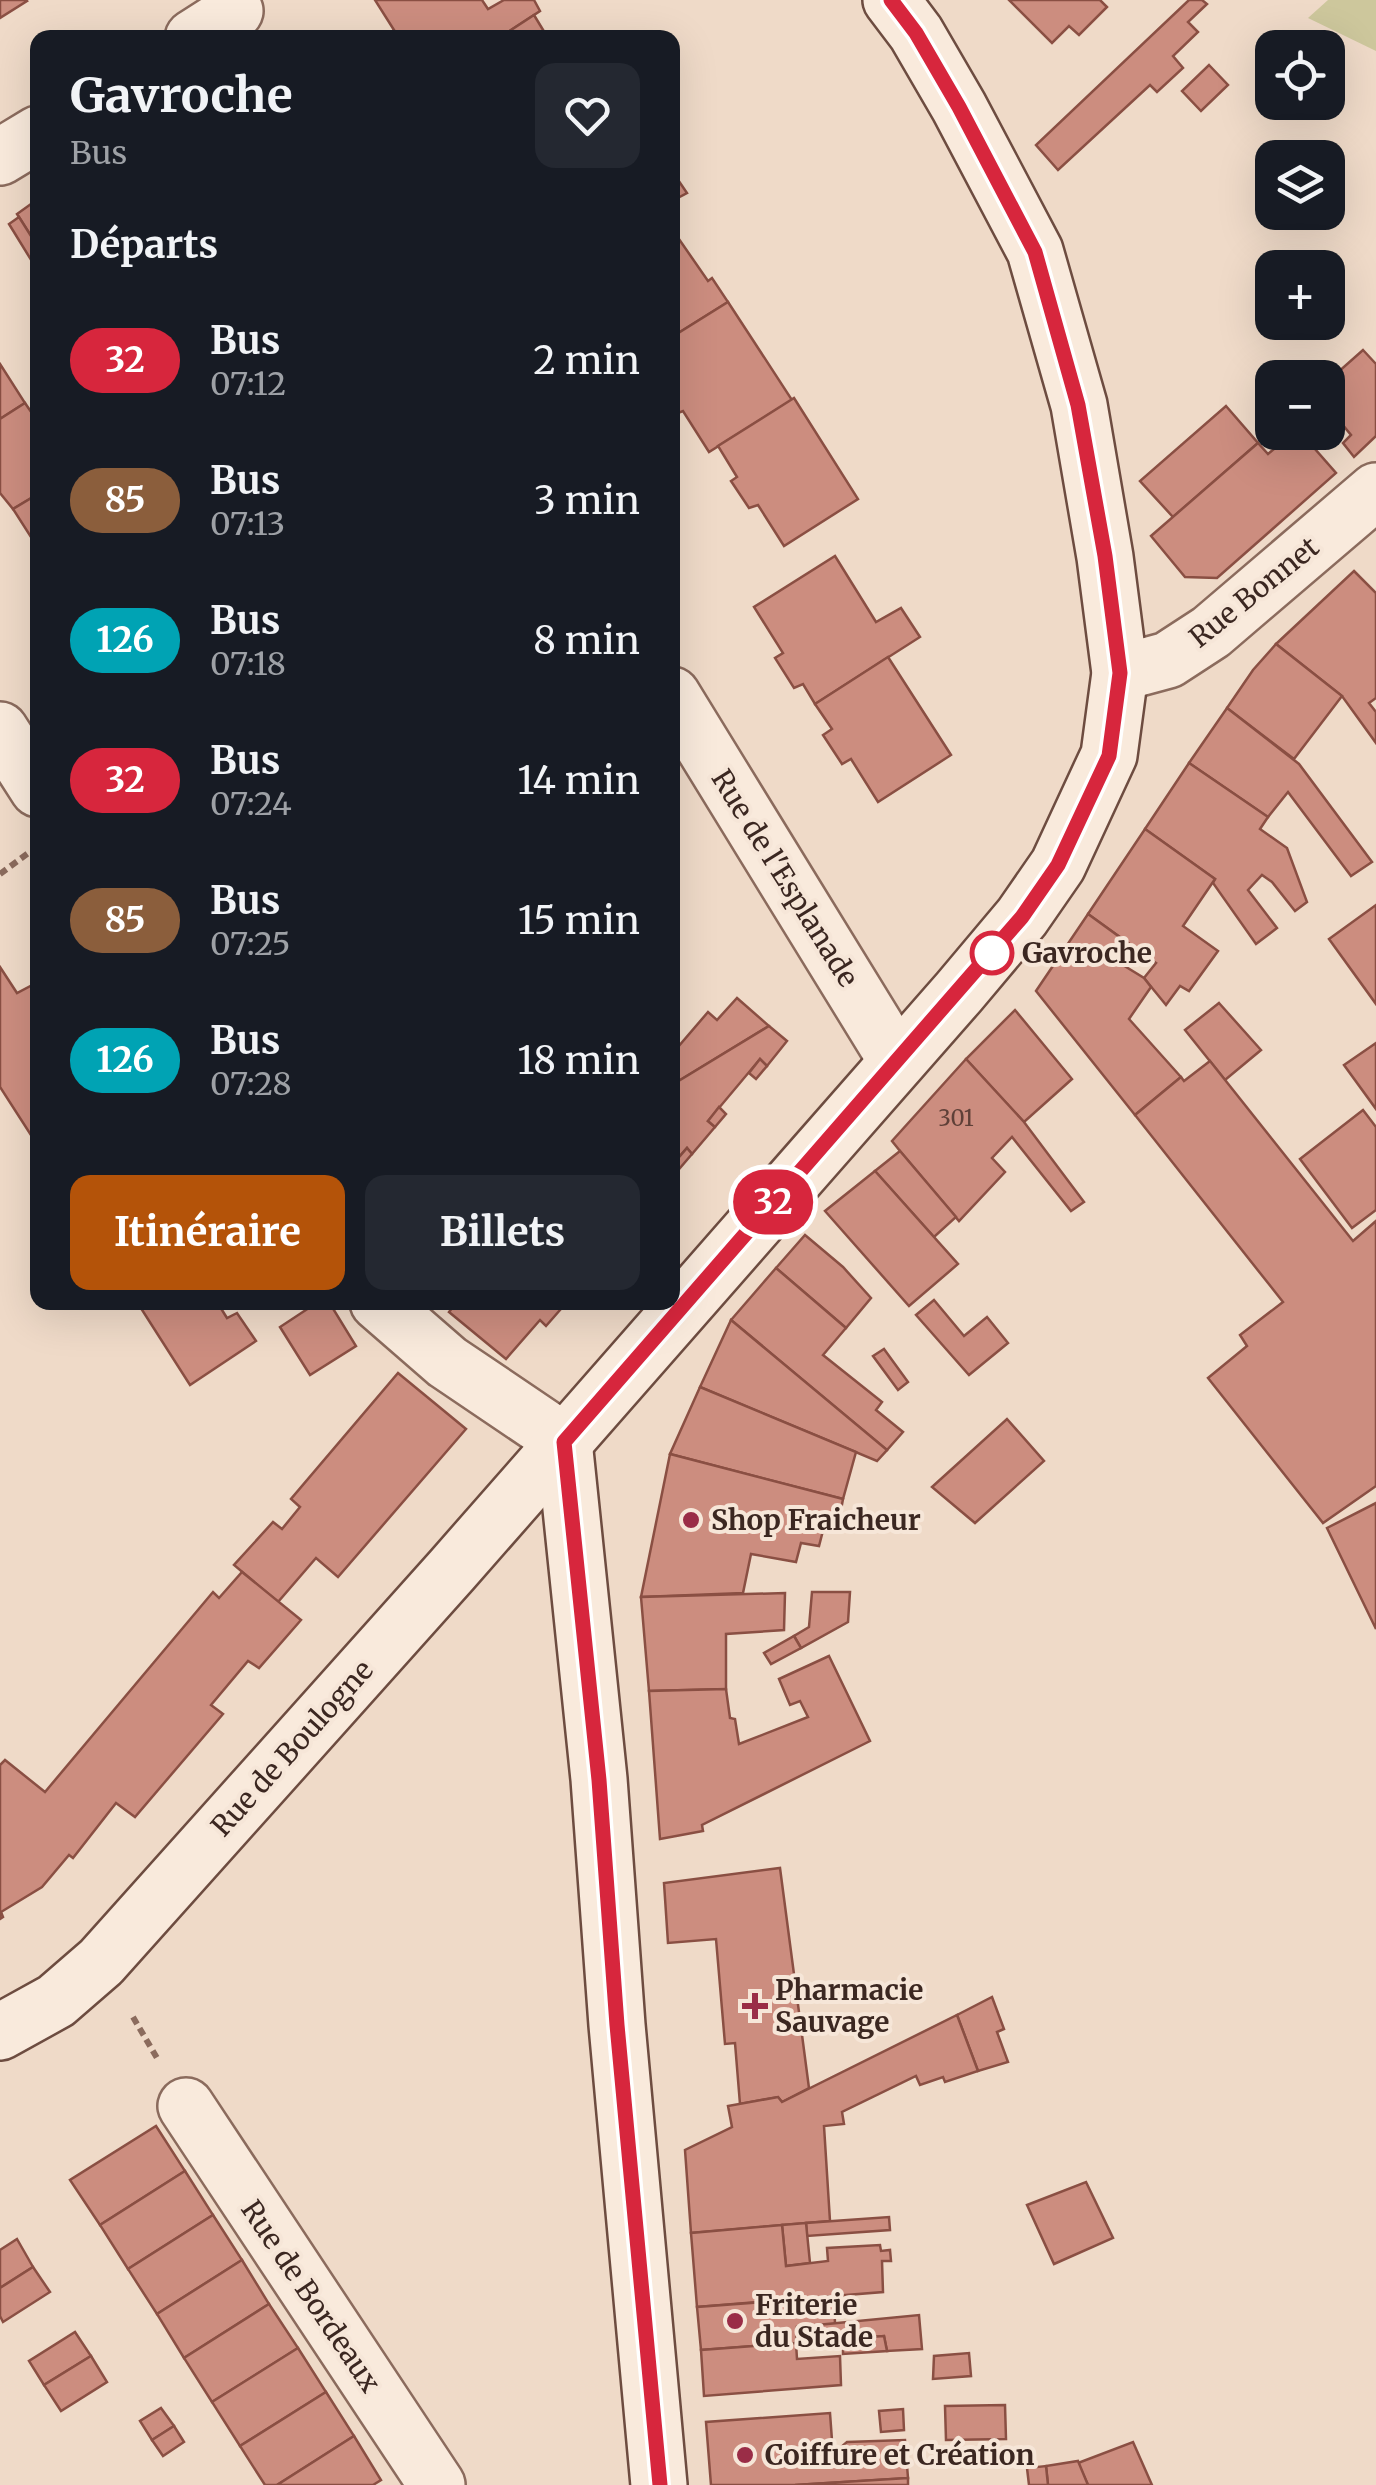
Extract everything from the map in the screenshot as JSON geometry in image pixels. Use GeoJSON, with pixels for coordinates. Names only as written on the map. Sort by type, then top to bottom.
{"type":"FeatureCollection","features":[{"type":"Feature","properties":{"kind":"street","name":"Rue de Boulogne"},"geometry":{"type":"LineString","coordinates":[[680,1309],[1022,917],[1058,865],[1109,756],[1120,673],[1105,556],[1078,405],[1035,252],[959,107],[916,33],[891,0]]}},
{"type":"Feature","properties":{"kind":"street"},"geometry":{"type":"LineString","coordinates":[[0,157],[30,139]]}},
{"type":"Feature","properties":{"kind":"street","name":"Rue Bonnet"},"geometry":{"type":"LineString","coordinates":[[1120,673],[1168,660],[1211,632],[1376,491]]}},
{"type":"Feature","properties":{"kind":"street","name":"Rue de l'Esplanade"},"geometry":{"type":"LineString","coordinates":[[680,708],[897,1061]]}},
{"type":"Feature","properties":{"kind":"street"},"geometry":{"type":"LineString","coordinates":[[0,730],[30,777]]}},
{"type":"Feature","properties":{"kind":"street"},"geometry":{"type":"LineString","coordinates":[[387,1310],[447,1362],[564,1442],[599,1780],[617,2025],[660,2485]]}},
{"type":"Feature","properties":{"kind":"street","name":"Rue de Boulogne"},"geometry":{"type":"LineString","coordinates":[[0,2032],[56,2001],[101,1962],[679,1310]]}},
{"type":"Feature","properties":{"kind":"street","name":"Rue de Bordeaux"},"geometry":{"type":"LineString","coordinates":[[186,2106],[437,2485]]}},
{"type":"Feature","properties":{"kind":"path"},"geometry":{"type":"LineString","coordinates":[[0,874],[30,853]]}},
{"type":"Feature","properties":{"kind":"path"},"geometry":{"type":"LineString","coordinates":[[101,1962],[186,2106]]}},
{"type":"Feature","properties":{"kind":"shaded area"},"geometry":{"type":"Polygon","coordinates":[[[1328,0],[1376,0],[1376,51],[1345,36],[1345,30],[1333,30],[1308,18],[1328,0]]]}},
{"type":"Feature","properties":{"kind":"building"},"geometry":{"type":"Polygon","coordinates":[[[0,0],[26,0],[27,1],[0,18],[0,0]]]}},
{"type":"Feature","properties":{"kind":"building"},"geometry":{"type":"Polygon","coordinates":[[[375,0],[482,0],[488,9],[504,0],[534,0],[540,11],[511,30],[394,30],[375,0]]]}},
{"type":"Feature","properties":{"kind":"building"},"geometry":{"type":"Polygon","coordinates":[[[1009,0],[1100,0],[1107,7],[1079,35],[1069,26],[1052,43],[1009,0]]]}},
{"type":"Feature","properties":{"kind":"building"},"geometry":{"type":"Polygon","coordinates":[[[1189,0],[1207,4],[1188,22],[1198,32],[1173,56],[1183,68],[1157,92],[1150,85],[1058,170],[1036,145],[1189,0]]]}},
{"type":"Feature","properties":{"kind":"building"},"geometry":{"type":"Polygon","coordinates":[[[534,15],[543,30],[511,30],[534,15]]]}},
{"type":"Feature","properties":{"kind":"building"},"geometry":{"type":"Polygon","coordinates":[[[1209,65],[1228,85],[1201,111],[1182,91],[1209,65]]]}},
{"type":"Feature","properties":{"kind":"building"},"geometry":{"type":"Polygon","coordinates":[[[30,205],[30,234],[17,214],[30,205]]]}},
{"type":"Feature","properties":{"kind":"building"},"geometry":{"type":"Polygon","coordinates":[[[19,217],[30,234],[30,258],[9,224],[19,217]]]}},
{"type":"Feature","properties":{"kind":"building"},"geometry":{"type":"Polygon","coordinates":[[[680,241],[708,281],[712,278],[728,302],[680,332],[680,241]]]}},
{"type":"Feature","properties":{"kind":"building"},"geometry":{"type":"Polygon","coordinates":[[[728,302],[792,400],[709,452],[683,411],[680,412],[680,332],[728,302]]]}},
{"type":"Feature","properties":{"kind":"building"},"geometry":{"type":"Polygon","coordinates":[[[1363,350],[1376,364],[1376,436],[1354,457],[1345,446],[1351,435],[1345,428],[1345,366],[1363,350]]]}},
{"type":"Feature","properties":{"kind":"building"},"geometry":{"type":"Polygon","coordinates":[[[0,364],[25,403],[0,419],[0,364]]]}},
{"type":"Feature","properties":{"kind":"building"},"geometry":{"type":"Polygon","coordinates":[[[794,398],[858,499],[784,546],[758,505],[749,508],[731,481],[737,477],[718,446],[794,398]]]}},
{"type":"Feature","properties":{"kind":"building"},"geometry":{"type":"Polygon","coordinates":[[[25,403],[30,410],[30,499],[13,509],[0,493],[0,419],[25,403]]]}},
{"type":"Feature","properties":{"kind":"building"},"geometry":{"type":"Polygon","coordinates":[[[1226,406],[1255,440],[1255,446],[1173,517],[1140,481],[1226,406]]]}},
{"type":"Feature","properties":{"kind":"building"},"geometry":{"type":"Polygon","coordinates":[[[1255,446],[1255,450],[1268,454],[1273,450],[1316,450],[1336,473],[1217,578],[1185,577],[1151,536],[1255,446]]]}},
{"type":"Feature","properties":{"kind":"building"},"geometry":{"type":"Polygon","coordinates":[[[30,499],[30,536],[13,509],[30,499]]]}},
{"type":"Feature","properties":{"kind":"building"},"geometry":{"type":"Polygon","coordinates":[[[835,556],[876,622],[901,608],[920,637],[815,704],[803,684],[794,688],[775,658],[783,653],[754,607],[835,556]]]}},
{"type":"Feature","properties":{"kind":"building"},"geometry":{"type":"Polygon","coordinates":[[[1354,571],[1376,593],[1376,698],[1369,703],[1376,712],[1376,743],[1342,696],[1276,644],[1354,571]]]}},
{"type":"Feature","properties":{"kind":"building"},"geometry":{"type":"Polygon","coordinates":[[[1276,644],[1342,696],[1294,759],[1227,708],[1276,644]]]}},
{"type":"Feature","properties":{"kind":"building"},"geometry":{"type":"Polygon","coordinates":[[[888,657],[951,755],[878,802],[851,759],[842,764],[823,735],[832,729],[815,704],[888,657]]]}},
{"type":"Feature","properties":{"kind":"building"},"geometry":{"type":"Polygon","coordinates":[[[1227,708],[1299,764],[1372,862],[1351,876],[1288,792],[1268,817],[1189,763],[1227,708]]]}},
{"type":"Feature","properties":{"kind":"building"},"geometry":{"type":"Polygon","coordinates":[[[1189,763],[1268,817],[1260,829],[1287,848],[1307,902],[1295,911],[1262,875],[1248,890],[1277,928],[1256,944],[1213,883],[1215,879],[1145,829],[1189,763]]]}},
{"type":"Feature","properties":{"kind":"building"},"geometry":{"type":"Polygon","coordinates":[[[1145,829],[1215,879],[1183,926],[1218,951],[1189,991],[1180,986],[1166,1005],[1144,978],[1156,963],[1088,914],[1145,829]]]}},
{"type":"Feature","properties":{"kind":"building"},"geometry":{"type":"Polygon","coordinates":[[[1376,905],[1376,1004],[1329,939],[1376,905]]]}},
{"type":"Feature","properties":{"kind":"building"},"geometry":{"type":"Polygon","coordinates":[[[1088,914],[1132,946],[1118,962],[1151,987],[1129,1019],[1181,1077],[1135,1115],[1036,991],[1088,914]]]}},
{"type":"Feature","properties":{"kind":"building"},"geometry":{"type":"Polygon","coordinates":[[[0,967],[17,993],[30,986],[30,1134],[0,1087],[0,967]]]}},
{"type":"Feature","properties":{"kind":"building"},"geometry":{"type":"Polygon","coordinates":[[[737,998],[769,1026],[680,1080],[680,1045],[708,1012],[717,1020],[737,998]]]}},
{"type":"Feature","properties":{"kind":"building"},"geometry":{"type":"Polygon","coordinates":[[[1219,1003],[1261,1050],[1225,1080],[1185,1030],[1219,1003]]]}},
{"type":"Feature","properties":{"kind":"building"},"geometry":{"type":"Polygon","coordinates":[[[1015,1010],[1072,1079],[1024,1122],[966,1059],[1015,1010]]]}},
{"type":"Feature","properties":{"kind":"building"},"geometry":{"type":"Polygon","coordinates":[[[769,1026],[787,1041],[767,1066],[760,1059],[708,1121],[715,1127],[692,1154],[687,1148],[680,1156],[680,1080],[769,1026]]]}},
{"type":"Feature","properties":{"kind":"building"},"geometry":{"type":"Polygon","coordinates":[[[1376,1043],[1376,1109],[1344,1065],[1376,1043]]]}},
{"type":"Feature","properties":{"kind":"building"},"geometry":{"type":"Polygon","coordinates":[[[760,1059],[767,1066],[756,1079],[749,1073],[760,1059]]]}},
{"type":"Feature","properties":{"kind":"building"},"geometry":{"type":"Polygon","coordinates":[[[966,1059],[1024,1122],[1084,1202],[1071,1211],[1012,1137],[992,1158],[1005,1172],[959,1221],[900,1151],[892,1141],[966,1059]]]}},
{"type":"Feature","properties":{"kind":"building"},"geometry":{"type":"Polygon","coordinates":[[[1210,1061],[1353,1241],[1376,1221],[1376,1486],[1323,1523],[1208,1378],[1247,1346],[1240,1335],[1283,1302],[1135,1115],[1181,1077],[1184,1081],[1210,1061]]]}},
{"type":"Feature","properties":{"kind":"building"},"geometry":{"type":"Polygon","coordinates":[[[719,1107],[726,1114],[715,1127],[708,1121],[719,1107]]]}},
{"type":"Feature","properties":{"kind":"building"},"geometry":{"type":"Polygon","coordinates":[[[1363,1110],[1376,1127],[1376,1210],[1352,1228],[1300,1159],[1363,1110]]]}},
{"type":"Feature","properties":{"kind":"building"},"geometry":{"type":"Polygon","coordinates":[[[687,1148],[692,1154],[680,1168],[680,1156],[687,1148]]]}},
{"type":"Feature","properties":{"kind":"building"},"geometry":{"type":"Polygon","coordinates":[[[900,1151],[956,1217],[934,1237],[875,1171],[900,1151]]]}},
{"type":"Feature","properties":{"kind":"building"},"geometry":{"type":"Polygon","coordinates":[[[875,1171],[958,1264],[909,1306],[825,1211],[875,1171]]]}},
{"type":"Feature","properties":{"kind":"building"},"geometry":{"type":"Polygon","coordinates":[[[805,1235],[843,1267],[871,1298],[846,1328],[776,1268],[805,1235]]]}},
{"type":"Feature","properties":{"kind":"building"},"geometry":{"type":"Polygon","coordinates":[[[776,1268],[846,1328],[823,1355],[882,1402],[876,1410],[903,1432],[887,1450],[731,1320],[776,1268]]]}},
{"type":"Feature","properties":{"kind":"building"},"geometry":{"type":"Polygon","coordinates":[[[934,1300],[964,1336],[987,1317],[1008,1343],[969,1375],[916,1315],[934,1300]]]}},
{"type":"Feature","properties":{"kind":"building"},"geometry":{"type":"Polygon","coordinates":[[[142,1310],[222,1310],[227,1318],[237,1313],[256,1341],[190,1385],[142,1310]]]}},
{"type":"Feature","properties":{"kind":"building"},"geometry":{"type":"Polygon","coordinates":[[[306,1310],[334,1310],[356,1346],[310,1375],[280,1327],[306,1310]]]}},
{"type":"Feature","properties":{"kind":"building"},"geometry":{"type":"Polygon","coordinates":[[[560,1310],[546,1326],[540,1320],[506,1359],[449,1312],[560,1310]]]}},
{"type":"Feature","properties":{"kind":"building"},"geometry":{"type":"Polygon","coordinates":[[[731,1320],[887,1450],[877,1461],[700,1387],[731,1320]]]}},
{"type":"Feature","properties":{"kind":"building"},"geometry":{"type":"Polygon","coordinates":[[[884,1349],[908,1382],[898,1390],[873,1356],[884,1349]]]}},
{"type":"Feature","properties":{"kind":"building"},"geometry":{"type":"Polygon","coordinates":[[[398,1373],[466,1429],[338,1577],[316,1558],[278,1602],[234,1565],[273,1522],[282,1529],[300,1507],[291,1499],[398,1373]]]}},
{"type":"Feature","properties":{"kind":"building"},"geometry":{"type":"Polygon","coordinates":[[[700,1387],[856,1452],[843,1499],[670,1454],[700,1387]]]}},
{"type":"Feature","properties":{"kind":"building"},"geometry":{"type":"Polygon","coordinates":[[[1007,1419],[1044,1461],[975,1523],[932,1487],[1007,1419]]]}},
{"type":"Feature","properties":{"kind":"building"},"geometry":{"type":"Polygon","coordinates":[[[670,1454],[843,1499],[839,1521],[826,1519],[819,1546],[801,1543],[796,1562],[751,1554],[743,1593],[641,1597],[670,1454]]]}},
{"type":"Feature","properties":{"kind":"building"},"geometry":{"type":"Polygon","coordinates":[[[1376,1503],[1376,1629],[1327,1528],[1376,1503]]]}},
{"type":"Feature","properties":{"kind":"building"},"geometry":{"type":"Polygon","coordinates":[[[242,1572],[301,1620],[259,1668],[248,1661],[211,1705],[223,1714],[135,1817],[116,1803],[73,1858],[69,1855],[42,1887],[1,1912],[0,1919],[0,1765],[5,1760],[45,1792],[213,1592],[219,1598],[242,1572]]]}},
{"type":"Feature","properties":{"kind":"building"},"geometry":{"type":"Polygon","coordinates":[[[812,1592],[850,1592],[848,1622],[801,1648],[794,1636],[809,1627],[812,1592]]]}},
{"type":"Feature","properties":{"kind":"building"},"geometry":{"type":"Polygon","coordinates":[[[785,1593],[784,1630],[726,1634],[726,1689],[649,1691],[641,1597],[785,1593]]]}},
{"type":"Feature","properties":{"kind":"building"},"geometry":{"type":"Polygon","coordinates":[[[794,1636],[801,1648],[771,1664],[764,1653],[794,1636]]]}},
{"type":"Feature","properties":{"kind":"building"},"geometry":{"type":"Polygon","coordinates":[[[829,1656],[870,1741],[702,1825],[703,1831],[660,1839],[649,1691],[726,1689],[739,1744],[808,1717],[800,1701],[790,1705],[779,1679],[829,1656]]]}},
{"type":"Feature","properties":{"kind":"building"},"geometry":{"type":"Polygon","coordinates":[[[780,1868],[809,2088],[782,2102],[778,2097],[740,2104],[735,2043],[725,2044],[716,1939],[668,1943],[664,1883],[780,1868]]]}},
{"type":"Feature","properties":{"kind":"building"},"geometry":{"type":"Polygon","coordinates":[[[992,1997],[1004,2029],[997,2032],[1008,2062],[978,2071],[957,2015],[992,1997]]]}},
{"type":"Feature","properties":{"kind":"building"},"geometry":{"type":"Polygon","coordinates":[[[957,2015],[978,2071],[920,2085],[916,2076],[842,2112],[844,2124],[824,2126],[830,2221],[691,2233],[685,2150],[732,2127],[728,2106],[778,2097],[782,2102],[957,2015]]]}},
{"type":"Feature","properties":{"kind":"building"},"geometry":{"type":"Polygon","coordinates":[[[156,2126],[185,2171],[100,2225],[70,2180],[156,2126]]]}},
{"type":"Feature","properties":{"kind":"building"},"geometry":{"type":"Polygon","coordinates":[[[185,2171],[213,2215],[128,2269],[100,2225],[185,2171]]]}},
{"type":"Feature","properties":{"kind":"building"},"geometry":{"type":"Polygon","coordinates":[[[1086,2182],[1113,2238],[1054,2264],[1027,2205],[1086,2182]]]}},
{"type":"Feature","properties":{"kind":"building"},"geometry":{"type":"Polygon","coordinates":[[[213,2215],[242,2260],[157,2314],[128,2269],[213,2215]]]}},
{"type":"Feature","properties":{"kind":"building"},"geometry":{"type":"Polygon","coordinates":[[[889,2217],[890,2230],[807,2236],[806,2223],[889,2217]]]}},
{"type":"Feature","properties":{"kind":"building"},"geometry":{"type":"Polygon","coordinates":[[[806,2223],[810,2263],[786,2266],[782,2225],[806,2223]]]}},
{"type":"Feature","properties":{"kind":"building"},"geometry":{"type":"Polygon","coordinates":[[[782,2225],[786,2266],[828,2261],[827,2248],[880,2245],[881,2251],[890,2250],[891,2261],[882,2261],[883,2292],[697,2307],[691,2233],[782,2225]]]}},
{"type":"Feature","properties":{"kind":"building"},"geometry":{"type":"Polygon","coordinates":[[[17,2239],[33,2267],[0,2288],[0,2250],[17,2239]]]}},
{"type":"Feature","properties":{"kind":"building"},"geometry":{"type":"Polygon","coordinates":[[[242,2260],[269,2304],[184,2358],[157,2314],[242,2260]]]}},
{"type":"Feature","properties":{"kind":"building"},"geometry":{"type":"Polygon","coordinates":[[[33,2267],[50,2292],[3,2322],[0,2288],[33,2267]]]}},
{"type":"Feature","properties":{"kind":"building"},"geometry":{"type":"Polygon","coordinates":[[[834,2297],[835,2324],[797,2327],[796,2343],[701,2350],[697,2307],[834,2297]]]}},
{"type":"Feature","properties":{"kind":"building"},"geometry":{"type":"Polygon","coordinates":[[[269,2304],[298,2348],[212,2402],[184,2358],[269,2304]]]}},
{"type":"Feature","properties":{"kind":"building"},"geometry":{"type":"Polygon","coordinates":[[[919,2315],[922,2349],[887,2351],[884,2336],[796,2343],[797,2327],[919,2315]]]}},
{"type":"Feature","properties":{"kind":"building"},"geometry":{"type":"Polygon","coordinates":[[[75,2332],[91,2356],[44,2385],[29,2361],[75,2332]]]}},
{"type":"Feature","properties":{"kind":"building"},"geometry":{"type":"Polygon","coordinates":[[[884,2336],[887,2351],[843,2354],[843,2339],[884,2336]]]}},
{"type":"Feature","properties":{"kind":"building"},"geometry":{"type":"Polygon","coordinates":[[[796,2343],[797,2359],[840,2356],[841,2385],[704,2396],[701,2350],[796,2343]]]}},
{"type":"Feature","properties":{"kind":"building"},"geometry":{"type":"Polygon","coordinates":[[[298,2348],[326,2392],[240,2446],[212,2402],[298,2348]]]}},
{"type":"Feature","properties":{"kind":"building"},"geometry":{"type":"Polygon","coordinates":[[[969,2353],[971,2376],[933,2379],[934,2356],[969,2353]]]}},
{"type":"Feature","properties":{"kind":"building"},"geometry":{"type":"Polygon","coordinates":[[[91,2356],[107,2382],[61,2411],[44,2385],[91,2356]]]}},
{"type":"Feature","properties":{"kind":"building"},"geometry":{"type":"Polygon","coordinates":[[[326,2392],[354,2436],[277,2485],[265,2485],[240,2446],[326,2392]]]}},
{"type":"Feature","properties":{"kind":"building"},"geometry":{"type":"Polygon","coordinates":[[[1005,2405],[1006,2439],[946,2440],[945,2406],[1005,2405]]]}},
{"type":"Feature","properties":{"kind":"building"},"geometry":{"type":"Polygon","coordinates":[[[161,2408],[174,2426],[152,2440],[140,2421],[161,2408]]]}},
{"type":"Feature","properties":{"kind":"building"},"geometry":{"type":"Polygon","coordinates":[[[903,2409],[904,2430],[881,2432],[879,2411],[903,2409]]]}},
{"type":"Feature","properties":{"kind":"building"},"geometry":{"type":"Polygon","coordinates":[[[830,2413],[833,2454],[847,2442],[905,2440],[908,2478],[711,2485],[706,2422],[830,2413]]]}},
{"type":"Feature","properties":{"kind":"building"},"geometry":{"type":"Polygon","coordinates":[[[174,2426],[184,2442],[163,2456],[152,2440],[174,2426]]]}},
{"type":"Feature","properties":{"kind":"building"},"geometry":{"type":"Polygon","coordinates":[[[354,2436],[381,2480],[373,2485],[277,2485],[354,2436]]]}},
{"type":"Feature","properties":{"kind":"building"},"geometry":{"type":"Polygon","coordinates":[[[1133,2442],[1152,2485],[1088,2485],[1078,2463],[1133,2442]]]}},
{"type":"Feature","properties":{"kind":"building"},"geometry":{"type":"Polygon","coordinates":[[[1078,2461],[1088,2485],[1048,2485],[1046,2466],[1078,2461]]]}},
{"type":"Feature","properties":{"kind":"building"},"geometry":{"type":"Polygon","coordinates":[[[1046,2466],[1048,2485],[1029,2485],[1027,2468],[1046,2466]]]}},
{"type":"Feature","properties":{"kind":"building"},"geometry":{"type":"Polygon","coordinates":[[[908,2478],[908,2485],[795,2485],[908,2478]]]}},
{"type":"Feature","properties":{"kind":"bus line","name":"32"},"geometry":{"type":"LineString","coordinates":[[680,1307],[1022,917],[1058,865],[1109,756],[1120,673],[1105,556],[1078,405],[1058,328],[1035,252],[959,107],[916,33],[891,0]]}},
{"type":"Feature","properties":{"kind":"bus line","name":"32"},"geometry":{"type":"LineString","coordinates":[[660,2485],[617,2025],[599,1780],[564,1442],[677,1310]]}},
{"type":"Feature","properties":{"kind":"place","name":"Gavroche"},"geometry":{"type":"Point","coordinates":[992,953]}},
{"type":"Feature","properties":{"kind":"place","name":"Shop Fraicheur"},"geometry":{"type":"Point","coordinates":[691,1520]}},
{"type":"Feature","properties":{"kind":"place","name":"Pharmacie Sauvage"},"geometry":{"type":"Point","coordinates":[755,2006]}},
{"type":"Feature","properties":{"kind":"place","name":"Friterie du Stade"},"geometry":{"type":"Point","coordinates":[735,2321]}},
{"type":"Feature","properties":{"kind":"place","name":"Coiffure et Création"},"geometry":{"type":"Point","coordinates":[745,2455]}}]}
